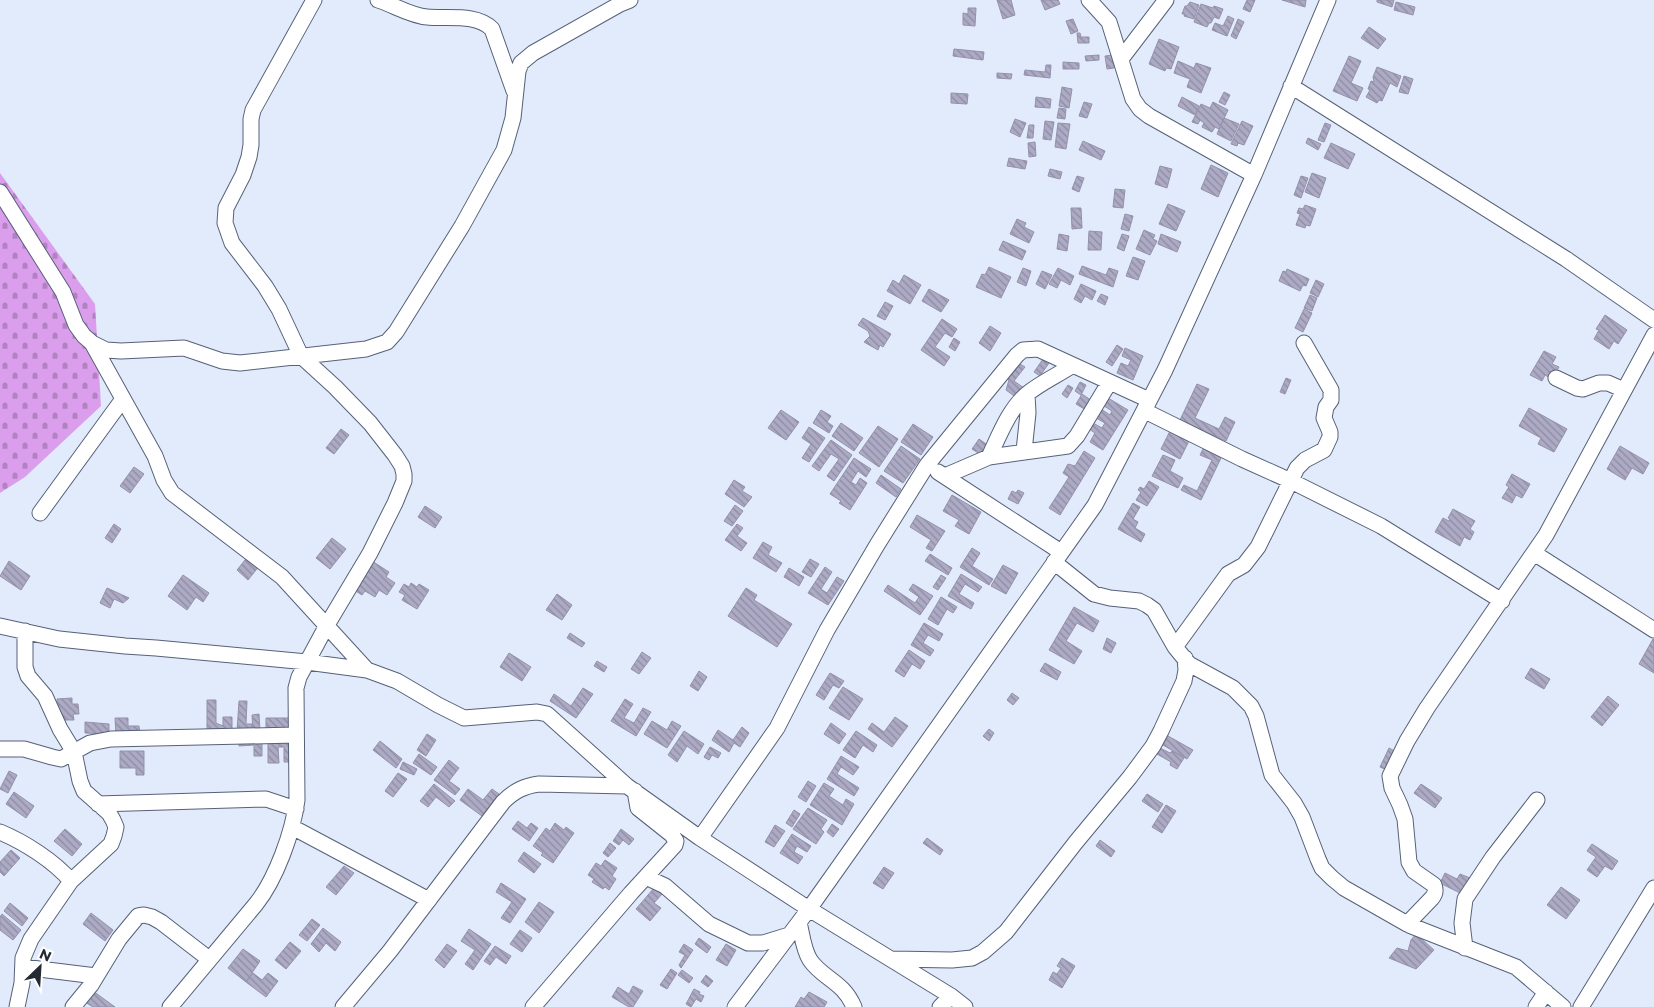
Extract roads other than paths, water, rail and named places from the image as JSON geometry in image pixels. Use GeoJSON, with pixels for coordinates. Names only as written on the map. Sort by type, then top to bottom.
{"type":"FeatureCollection","features":[{"type":"Feature","properties":{"kind":"street"},"geometry":{"type":"LineString","coordinates":[[170,1007],[264,894],[292,827],[296,809],[296,688],[307,662],[327,625],[370,553],[395,504],[404,481],[404,474],[398,461],[370,423],[301,356],[288,327],[265,286],[232,243],[225,222],[226,208],[243,175],[249,158],[251,119],[254,110],[314,0]]}},
{"type":"Feature","properties":{"kind":"street"},"geometry":{"type":"LineString","coordinates":[[378,0],[420,16],[475,20],[487,24],[492,28],[516,96]]}},
{"type":"Feature","properties":{"kind":"street"},"geometry":{"type":"LineString","coordinates":[[0,192],[63,292],[76,325],[92,343],[106,350],[184,348],[222,361],[235,363],[366,349],[387,342],[396,332],[462,226],[504,150],[513,118],[518,71],[521,63],[534,53],[630,0]]}},
{"type":"Feature","properties":{"kind":"street"},"geometry":{"type":"LineString","coordinates":[[1090,0],[1109,22],[1133,99],[1140,109],[1149,116],[1254,175]]}},
{"type":"Feature","properties":{"kind":"street"},"geometry":{"type":"LineString","coordinates":[[1121,59],[1166,0]]}},
{"type":"Feature","properties":{"kind":"street"},"geometry":{"type":"LineString","coordinates":[[735,1007],[809,909],[1095,505],[1165,370],[1254,175],[1328,0]]}},
{"type":"Feature","properties":{"kind":"street"},"geometry":{"type":"LineString","coordinates":[[1291,86],[1566,259],[1654,320]]}},
{"type":"Feature","properties":{"kind":"street"},"geometry":{"type":"LineString","coordinates":[[1407,924],[1432,898],[1436,889],[1434,885],[1414,871],[1409,862],[1405,819],[1392,788],[1390,776],[1407,741],[1427,708],[1534,553],[1567,498],[1654,335]]}},
{"type":"Feature","properties":{"kind":"street"},"geometry":{"type":"LineString","coordinates":[[92,343],[155,456],[164,480],[172,493],[282,577],[367,670]]}},
{"type":"Feature","properties":{"kind":"street"},"geometry":{"type":"LineString","coordinates":[[1180,653],[1228,574],[1251,558],[1300,464],[1324,450],[1330,437],[1324,413],[1331,400],[1331,390],[1304,343]]}},
{"type":"Feature","properties":{"kind":"street"},"geometry":{"type":"LineString","coordinates":[[700,838],[777,728],[827,630],[876,545],[927,465],[1011,362],[1023,350],[1038,349],[1109,382],[1242,459],[1291,481],[1398,536],[1435,561],[1502,601]]}},
{"type":"Feature","properties":{"kind":"street"},"geometry":{"type":"LineString","coordinates":[[989,457],[1015,408],[1027,394],[1073,365]]}},
{"type":"Feature","properties":{"kind":"street"},"geometry":{"type":"LineString","coordinates":[[1556,378],[1577,388],[1583,389],[1599,383],[1608,383],[1624,390]]}},
{"type":"Feature","properties":{"kind":"street"},"geometry":{"type":"LineString","coordinates":[[945,476],[989,457],[1068,446],[1077,436],[1109,382]]}},
{"type":"Feature","properties":{"kind":"street"},"geometry":{"type":"LineString","coordinates":[[1024,452],[1028,413],[1027,394]]}},
{"type":"Feature","properties":{"kind":"street"},"geometry":{"type":"LineString","coordinates":[[40,513],[123,399]]}},
{"type":"Feature","properties":{"kind":"street"},"geometry":{"type":"LineString","coordinates":[[891,959],[952,960],[972,958],[983,952],[1006,932],[1076,842],[1130,777],[1152,746],[1184,681],[1186,670],[1180,653],[1154,610],[1139,601],[1094,594],[1058,557],[927,465]]}},
{"type":"Feature","properties":{"kind":"street"},"geometry":{"type":"LineString","coordinates":[[1534,553],[1654,630]]}},
{"type":"Feature","properties":{"kind":"street"},"geometry":{"type":"LineString","coordinates":[[0,626],[60,639],[307,662],[367,670],[397,681],[464,718],[537,712],[547,714],[631,788],[700,838],[809,909],[951,996],[965,1007]]}},
{"type":"Feature","properties":{"kind":"street"},"geometry":{"type":"LineString","coordinates":[[17,1007],[24,967],[23,958],[31,939],[71,881],[111,844],[116,827],[110,813],[84,791],[74,752],[55,720],[45,696],[28,676],[25,666],[25,631]]}},
{"type":"Feature","properties":{"kind":"street"},"geometry":{"type":"LineString","coordinates":[[1180,653],[1199,670],[1233,688],[1251,706],[1256,716],[1272,775],[1297,807],[1322,868],[1332,878],[1344,888],[1407,924],[1516,967],[1563,1007]]}},
{"type":"Feature","properties":{"kind":"street"},"geometry":{"type":"LineString","coordinates":[[0,749],[24,749],[56,758],[66,757],[90,743],[112,739],[296,735]]}},
{"type":"Feature","properties":{"kind":"street"},"geometry":{"type":"LineString","coordinates":[[343,1007],[390,952],[503,802],[516,790],[539,784],[631,788]]}},
{"type":"Feature","properties":{"kind":"street"},"geometry":{"type":"LineString","coordinates":[[533,1007],[646,877],[672,850],[676,841],[672,835],[641,811],[636,804],[631,788]]}},
{"type":"Feature","properties":{"kind":"street"},"geometry":{"type":"LineString","coordinates":[[98,804],[266,799],[296,809]]}},
{"type":"Feature","properties":{"kind":"street"},"geometry":{"type":"LineString","coordinates":[[1465,948],[1462,923],[1465,899],[1493,857],[1537,800]]}},
{"type":"Feature","properties":{"kind":"street"},"geometry":{"type":"LineString","coordinates":[[292,827],[429,900]]}},
{"type":"Feature","properties":{"kind":"street"},"geometry":{"type":"LineString","coordinates":[[0,832],[48,858],[71,881]]}},
{"type":"Feature","properties":{"kind":"street"},"geometry":{"type":"LineString","coordinates":[[646,877],[665,886],[710,924],[743,941],[763,943],[789,936]]}},
{"type":"Feature","properties":{"kind":"street"},"geometry":{"type":"LineString","coordinates":[[1582,1007],[1654,888]]}},
{"type":"Feature","properties":{"kind":"street"},"geometry":{"type":"LineString","coordinates":[[73,1007],[96,976],[119,939],[138,916],[152,917],[161,922],[209,959]]}},
{"type":"Feature","properties":{"kind":"street"},"geometry":{"type":"LineString","coordinates":[[798,922],[810,959],[850,996],[854,1007]]}},
{"type":"Feature","properties":{"kind":"street"},"geometry":{"type":"LineString","coordinates":[[24,967],[96,976]]}},
{"type":"Feature","properties":{"kind":"street"},"geometry":{"type":"LineString","coordinates":[[1536,1007],[1546,992]]}},
{"type":"Feature","properties":{"kind":"street"},"geometry":{"type":"LineString","coordinates":[[940,1007],[951,996]]}}]}
